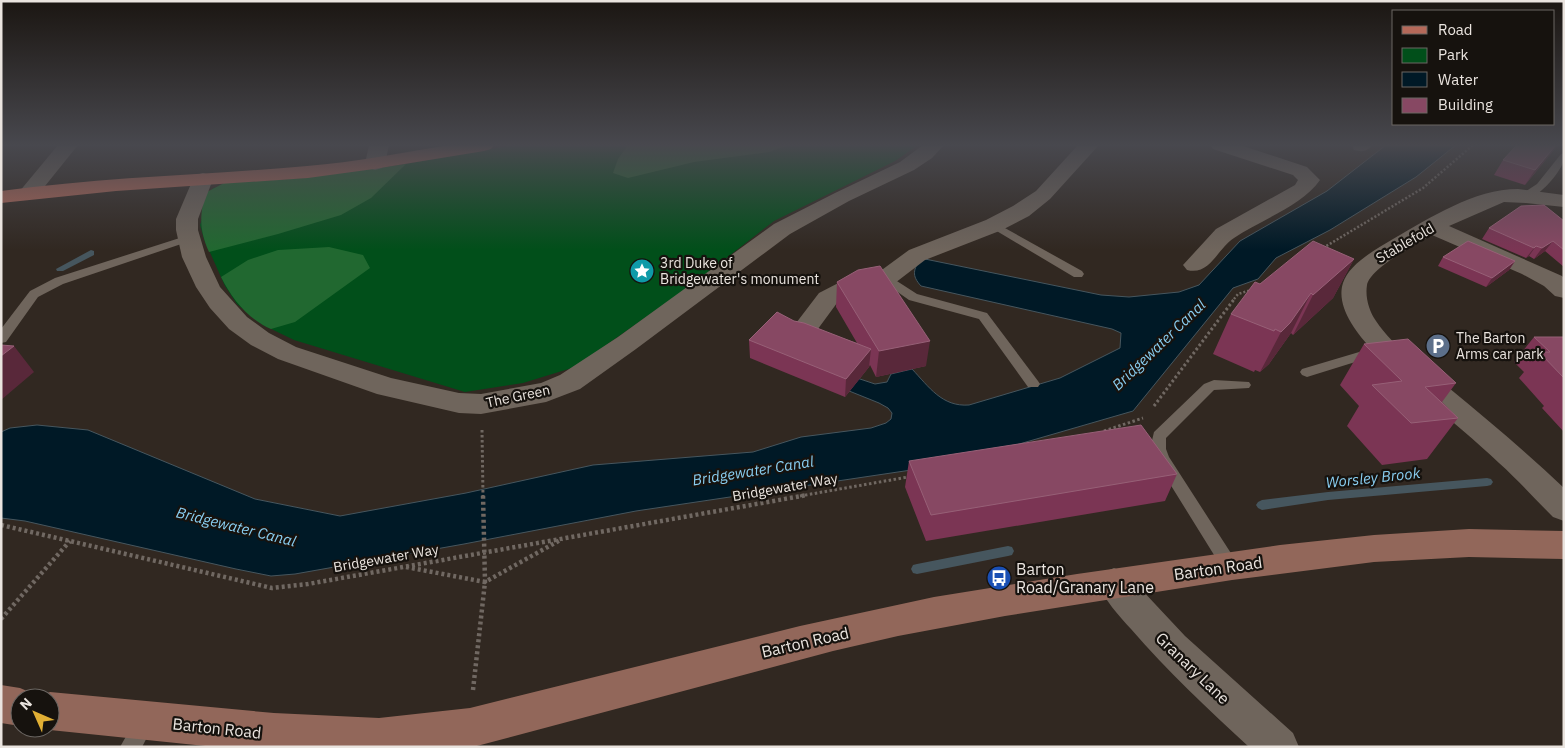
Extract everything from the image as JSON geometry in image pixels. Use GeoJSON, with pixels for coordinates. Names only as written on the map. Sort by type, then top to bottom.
{"type":"FeatureCollection","features":[{"type":"Feature","properties":{"kind":"main road"},"geometry":{"type":"LineString","coordinates":[[1,197],[30,192],[185,180]]}},
{"type":"Feature","properties":{"kind":"main road","name":"Barton Road"},"geometry":{"type":"LineString","coordinates":[[60,714],[138,734],[274,733],[378,742],[470,728],[783,647],[990,602],[1230,566],[1370,548],[1457,542],[1526,543],[1564,546]]}},
{"type":"Feature","properties":{"kind":"street"},"geometry":{"type":"LineString","coordinates":[[30,192],[40,180]]}},
{"type":"Feature","properties":{"kind":"street","name":"The Green"},"geometry":{"type":"LineString","coordinates":[[203,180],[187,219],[189,238],[194,257],[208,287],[219,303],[238,323],[260,339],[287,353],[388,387],[458,403],[481,404],[546,392],[570,382],[628,343],[782,229],[878,180]]}},
{"type":"Feature","properties":{"kind":"street"},"geometry":{"type":"LineString","coordinates":[[803,331],[828,298],[857,283],[886,278],[917,255],[994,225],[1021,211],[1043,195],[1057,180]]}},
{"type":"Feature","properties":{"kind":"street"},"geometry":{"type":"LineString","coordinates":[[1195,265],[1224,234],[1302,189],[1310,180]]}},
{"type":"Feature","properties":{"kind":"street","name":"Stablefold"},"geometry":{"type":"LineString","coordinates":[[1564,201],[1524,196],[1504,196],[1490,199],[1433,227],[1372,262],[1361,271],[1356,281],[1355,301],[1357,312],[1373,335],[1386,349],[1510,454],[1564,508]]}},
{"type":"Feature","properties":{"kind":"street"},"geometry":{"type":"LineString","coordinates":[[1433,227],[1530,269],[1553,282],[1564,291]]}},
{"type":"Feature","properties":{"kind":"street","name":"Granary Lane"},"geometry":{"type":"LineString","coordinates":[[1114,583],[1156,634],[1194,671],[1279,747]]}},
{"type":"Feature","properties":{"kind":"lane"},"geometry":{"type":"LineString","coordinates":[[1524,196],[1541,186],[1546,180]]}},
{"type":"Feature","properties":{"kind":"lane"},"geometry":{"type":"LineString","coordinates":[[994,225],[1078,274]]}},
{"type":"Feature","properties":{"kind":"lane"},"geometry":{"type":"LineString","coordinates":[[1,339],[34,294],[59,281],[189,238]]}},
{"type":"Feature","properties":{"kind":"lane"},"geometry":{"type":"LineString","coordinates":[[886,278],[913,297],[983,316],[1033,384]]}},
{"type":"Feature","properties":{"kind":"lane"},"geometry":{"type":"LineString","coordinates":[[1308,372],[1386,349]]}},
{"type":"Feature","properties":{"kind":"lane"},"geometry":{"type":"LineString","coordinates":[[1230,566],[1162,459],[1157,442],[1159,436],[1209,386],[1244,385]]}},
{"type":"Feature","properties":{"kind":"path"},"geometry":{"type":"LineString","coordinates":[[1316,252],[1423,188],[1432,180]]}},
{"type":"Feature","properties":{"kind":"path"},"geometry":{"type":"LineString","coordinates":[[1152,409],[1238,294],[1256,288]]}},
{"type":"Feature","properties":{"kind":"path"},"geometry":{"type":"LineString","coordinates":[[473,694],[485,582],[481,404]]}},
{"type":"Feature","properties":{"kind":"path"},"geometry":{"type":"LineString","coordinates":[[1103,431],[1147,416]]}},
{"type":"Feature","properties":{"kind":"path","name":"Bridgewater Way"},"geometry":{"type":"LineString","coordinates":[[1,525],[272,588],[402,567],[916,476]]}},
{"type":"Feature","properties":{"kind":"path"},"geometry":{"type":"LineString","coordinates":[[402,567],[485,582],[565,538]]}},
{"type":"Feature","properties":{"kind":"path"},"geometry":{"type":"LineString","coordinates":[[1,619],[70,541]]}},
{"type":"Feature","properties":{"kind":"green space"},"geometry":{"type":"Polygon","coordinates":[[[273,180],[390,180],[371,198],[341,215],[209,252],[203,236],[201,223],[205,193],[224,183],[273,180]]]}},
{"type":"Feature","properties":{"kind":"green space"},"geometry":{"type":"Polygon","coordinates":[[[284,180],[857,180],[774,221],[693,284],[575,367],[523,383],[465,392],[294,340],[263,325],[237,304],[225,286],[204,239],[200,225],[213,188],[284,180]]]}},
{"type":"Feature","properties":{"kind":"green space"},"geometry":{"type":"Polygon","coordinates":[[[329,247],[363,255],[370,268],[295,322],[271,329],[248,314],[230,293],[221,277],[248,260],[278,250],[329,247]]]}},
{"type":"Feature","properties":{"kind":"water","name":"Bridgewater Canal"},"geometry":{"type":"Polygon","coordinates":[[[1341,180],[1411,180],[1330,230],[1276,258],[1258,279],[1233,288],[1133,411],[1002,449],[918,469],[636,511],[464,544],[295,574],[271,576],[25,521],[1,518],[1,432],[10,428],[37,425],[88,430],[255,499],[340,516],[466,493],[593,465],[753,452],[801,437],[871,428],[886,423],[891,419],[892,413],[888,408],[879,403],[757,354],[875,384],[887,382],[891,374],[912,369],[930,389],[944,399],[959,405],[969,405],[1060,378],[1120,348],[1121,333],[1112,329],[921,286],[914,272],[920,258],[1101,295],[1129,297],[1179,292],[1199,285],[1240,241],[1327,191],[1341,180]]]}},
{"type":"Feature","properties":{"kind":"building"},"geometry":{"type":"Polygon","coordinates":[[[1544,205],[1564,221],[1564,250],[1553,241],[1542,248],[1536,246],[1534,248],[1489,228],[1521,206],[1544,205]]]}},
{"type":"Feature","properties":{"kind":"building"},"geometry":{"type":"Polygon","coordinates":[[[1313,241],[1354,259],[1313,295],[1311,293],[1290,323],[1281,332],[1231,314],[1255,282],[1260,284],[1313,241]]]}},
{"type":"Feature","properties":{"kind":"building"},"geometry":{"type":"Polygon","coordinates":[[[1468,241],[1515,261],[1492,278],[1443,257],[1468,241]]]}},
{"type":"Feature","properties":{"kind":"building"},"geometry":{"type":"Polygon","coordinates":[[[880,266],[930,341],[879,351],[837,282],[858,270],[880,266]]]}},
{"type":"Feature","properties":{"kind":"building"},"geometry":{"type":"Polygon","coordinates":[[[777,312],[794,321],[804,323],[871,349],[846,379],[749,340],[777,312]]]}},
{"type":"Feature","properties":{"kind":"building"},"geometry":{"type":"Polygon","coordinates":[[[1534,337],[1564,337],[1564,378],[1539,352],[1550,352],[1534,337]]]}},
{"type":"Feature","properties":{"kind":"building"},"geometry":{"type":"Polygon","coordinates":[[[1408,339],[1456,383],[1425,387],[1458,418],[1411,423],[1372,385],[1402,381],[1364,344],[1408,339]]]}},
{"type":"Feature","properties":{"kind":"building"},"geometry":{"type":"Polygon","coordinates":[[[1,345],[14,346],[1,356],[1,345]]]}},
{"type":"Feature","properties":{"kind":"building"},"geometry":{"type":"Polygon","coordinates":[[[1141,425],[1177,474],[931,515],[909,461],[1141,425]]]}},
{"type":"Feature","properties":{"kind":"waterway","name":"Worsley Brook"},"geometry":{"type":"LineString","coordinates":[[60,269],[91,253]]}},
{"type":"Feature","properties":{"kind":"waterway","name":"Worsley Brook"},"geometry":{"type":"LineString","coordinates":[[1262,505],[1328,496],[1487,482]]}},
{"type":"Feature","properties":{"kind":"waterway"},"geometry":{"type":"LineString","coordinates":[[917,569],[1008,551]]}},
{"type":"Feature","properties":{"kind":"place","name":"3rd Duke of Bridgewater's monument"},"geometry":{"type":"Point","coordinates":[642,271]}},
{"type":"Feature","properties":{"kind":"place","name":"The Barton Arms car park"},"geometry":{"type":"Point","coordinates":[1438,346]}},
{"type":"Feature","properties":{"kind":"place","name":"Barton Road/Granary Lane"},"geometry":{"type":"Point","coordinates":[999,578]}}]}
